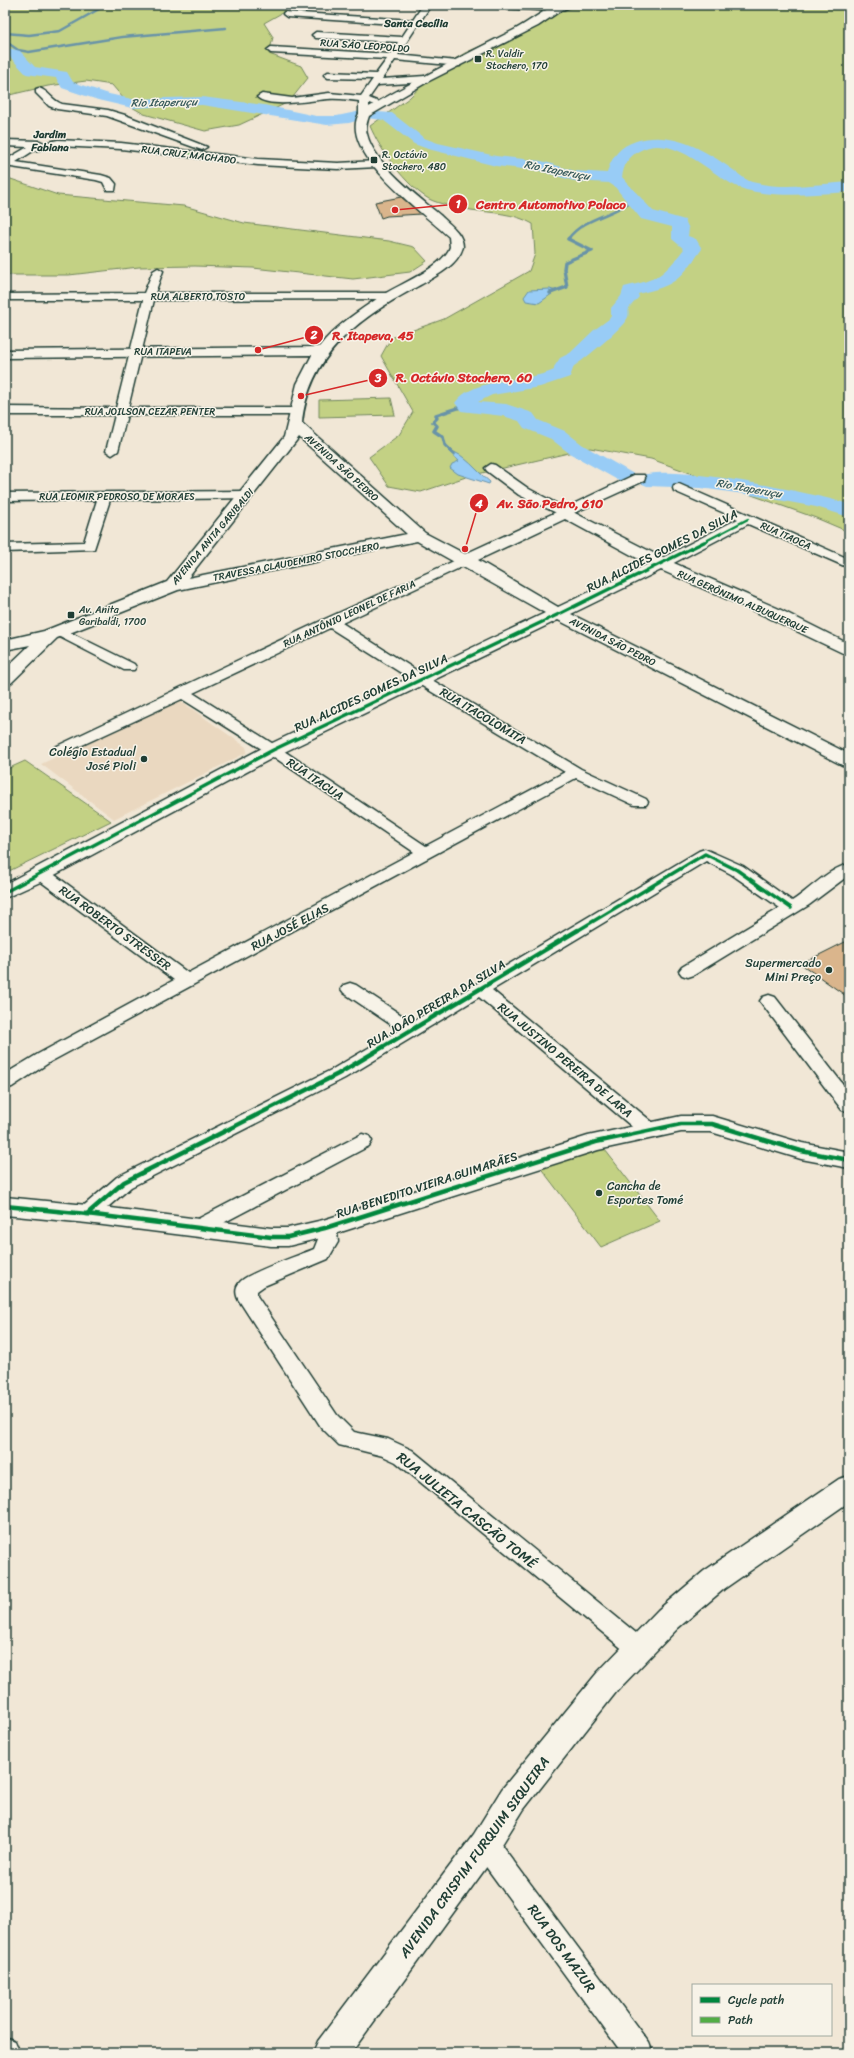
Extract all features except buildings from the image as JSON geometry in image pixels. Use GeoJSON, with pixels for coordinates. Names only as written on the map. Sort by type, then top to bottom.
{"type":"FeatureCollection","features":[{"type":"Feature","properties":{"kind":"street"},"geometry":{"type":"LineString","coordinates":[[364,114],[364,99],[378,80],[403,40],[416,24],[427,5]]}},
{"type":"Feature","properties":{"kind":"street"},"geometry":{"type":"LineString","coordinates":[[487,5],[556,9]]}},
{"type":"Feature","properties":{"kind":"street"},"geometry":{"type":"LineString","coordinates":[[364,114],[425,79],[534,24],[556,9],[569,5]]}},
{"type":"Feature","properties":{"kind":"street"},"geometry":{"type":"LineString","coordinates":[[287,14],[416,24]]}},
{"type":"Feature","properties":{"kind":"street"},"geometry":{"type":"LineString","coordinates":[[316,35],[403,40]]}},
{"type":"Feature","properties":{"kind":"street","name":"RUA SÃO LEOPOLDO"},"geometry":{"type":"LineString","coordinates":[[271,50],[392,57],[457,64]]}},
{"type":"Feature","properties":{"kind":"street"},"geometry":{"type":"LineString","coordinates":[[328,74],[378,80],[425,79]]}},
{"type":"Feature","properties":{"kind":"street"},"geometry":{"type":"LineString","coordinates":[[39,91],[52,104],[60,107],[108,113],[122,117],[161,133],[211,150],[222,158]]}},
{"type":"Feature","properties":{"kind":"street"},"geometry":{"type":"LineString","coordinates":[[262,97],[292,101],[321,96],[364,99],[373,102],[386,101]]}},
{"type":"Feature","properties":{"kind":"street","name":"AVENIDA ANITA GARIBALDI"},"geometry":{"type":"LineString","coordinates":[[5,679],[23,659],[55,633],[173,586],[286,445],[296,419],[307,374],[321,351],[345,327],[390,296],[444,264],[455,252],[457,244],[455,236],[377,164],[360,135],[360,126],[364,114]]}},
{"type":"Feature","properties":{"kind":"street"},"geometry":{"type":"LineString","coordinates":[[5,143],[47,144]]}},
{"type":"Feature","properties":{"kind":"street","name":"RUA CRUZ MACHADO"},"geometry":{"type":"LineString","coordinates":[[6,163],[30,149],[47,144],[71,143],[121,146],[222,158],[307,165],[377,164]]}},
{"type":"Feature","properties":{"kind":"street"},"geometry":{"type":"LineString","coordinates":[[6,163],[98,177],[107,180],[111,184],[111,188]]}},
{"type":"Feature","properties":{"kind":"street"},"geometry":{"type":"LineString","coordinates":[[112,451],[149,296],[158,271]]}},
{"type":"Feature","properties":{"kind":"street","name":"RUA ALBERTO TOSTO"},"geometry":{"type":"LineString","coordinates":[[5,298],[149,296],[390,296]]}},
{"type":"Feature","properties":{"kind":"street","name":"RUA ITAPEVA"},"geometry":{"type":"LineString","coordinates":[[5,354],[136,351],[321,351]]}},
{"type":"Feature","properties":{"kind":"street","name":"RUA JOILSON CEZAR PENTER"},"geometry":{"type":"LineString","coordinates":[[5,411],[122,411],[296,419]]}},
{"type":"Feature","properties":{"kind":"street","name":"AVENIDA SÃO PEDRO"},"geometry":{"type":"LineString","coordinates":[[296,419],[314,442],[420,536],[559,614],[849,761]]}},
{"type":"Feature","properties":{"kind":"street"},"geometry":{"type":"LineString","coordinates":[[286,445],[302,440],[314,442]]}},
{"type":"Feature","properties":{"kind":"street","name":"RUA GERÔNIMO ALBUQUERQUE"},"geometry":{"type":"LineString","coordinates":[[491,468],[524,492],[661,564],[771,612],[849,651]]}},
{"type":"Feature","properties":{"kind":"street","name":"RUA ANTÔNIO LEONEL DE FARIA"},"geometry":{"type":"LineString","coordinates":[[60,750],[639,478]]}},
{"type":"Feature","properties":{"kind":"street","name":"RUA ITAOCA"},"geometry":{"type":"LineString","coordinates":[[678,488],[849,564]]}},
{"type":"Feature","properties":{"kind":"street","name":"RUA LEOMIR PEDROSO DE MORAES"},"geometry":{"type":"LineString","coordinates":[[5,497],[246,495]]}},
{"type":"Feature","properties":{"kind":"street"},"geometry":{"type":"LineString","coordinates":[[5,548],[90,546],[105,496]]}},
{"type":"Feature","properties":{"kind":"street","name":"RUA ALCIDES GOMES DA SILVA"},"geometry":{"type":"LineString","coordinates":[[5,892],[42,874],[273,750],[559,614],[748,519]]}},
{"type":"Feature","properties":{"kind":"street","name":"TRAVESSA CLAUDEMIRO STOCCHERO"},"geometry":{"type":"LineString","coordinates":[[173,586],[420,536]]}},
{"type":"Feature","properties":{"kind":"street"},"geometry":{"type":"LineString","coordinates":[[191,562],[189,573],[190,576],[201,578],[217,577]]}},
{"type":"Feature","properties":{"kind":"street","name":"RUA ITACOLOMITA"},"geometry":{"type":"LineString","coordinates":[[330,622],[422,680],[576,772],[640,802]]}},
{"type":"Feature","properties":{"kind":"street"},"geometry":{"type":"LineString","coordinates":[[5,646],[55,633],[129,667]]}},
{"type":"Feature","properties":{"kind":"street"},"geometry":{"type":"LineString","coordinates":[[5,646],[18,651],[23,659]]}},
{"type":"Feature","properties":{"kind":"street","name":"RUA ITACUA"},"geometry":{"type":"LineString","coordinates":[[183,692],[273,750],[426,853]]}},
{"type":"Feature","properties":{"kind":"street","name":"RUA JOSÉ ELIAS"},"geometry":{"type":"LineString","coordinates":[[5,1083],[44,1058],[188,982],[576,772]]}},
{"type":"Feature","properties":{"kind":"street","name":"RUA JOÃO PEREIRA DA SILVA"},"geometry":{"type":"LineString","coordinates":[[87,1214],[124,1182],[155,1165],[338,1074],[481,990],[705,854],[737,870],[791,908]]}},
{"type":"Feature","properties":{"kind":"street"},"geometry":{"type":"LineString","coordinates":[[688,971],[803,901],[838,874],[849,869]]}},
{"type":"Feature","properties":{"kind":"street","name":"RUA ROBERTO STRESSER"},"geometry":{"type":"LineString","coordinates":[[42,874],[188,982]]}},
{"type":"Feature","properties":{"kind":"street"},"geometry":{"type":"LineString","coordinates":[[350,989],[412,1030]]}},
{"type":"Feature","properties":{"kind":"street","name":"RUA JUSTINO PEREIRA DE LARA"},"geometry":{"type":"LineString","coordinates":[[481,990],[650,1131]]}},
{"type":"Feature","properties":{"kind":"street"},"geometry":{"type":"LineString","coordinates":[[769,1001],[849,1105]]}},
{"type":"Feature","properties":{"kind":"street","name":"RUA BENEDITO VIEIRA GUIMARÃES"},"geometry":{"type":"LineString","coordinates":[[5,1206],[199,1227],[271,1237],[288,1236],[325,1228],[589,1144],[682,1124],[712,1124],[801,1151],[849,1160]]}},
{"type":"Feature","properties":{"kind":"street"},"geometry":{"type":"LineString","coordinates":[[199,1227],[362,1142]]}},
{"type":"Feature","properties":{"kind":"street","name":"RUA JULIETA CASCÃO TOMÉ"},"geometry":{"type":"LineString","coordinates":[[325,1228],[328,1236],[328,1245],[322,1254],[257,1281],[247,1287],[247,1297],[329,1421],[347,1439],[388,1448],[404,1456],[639,1649]]}},
{"type":"Feature","properties":{"kind":"street","name":"AVENIDA CRISPIM FURQUIM SIQUEIRA"},"geometry":{"type":"LineString","coordinates":[[330,2053],[485,1844],[513,1799],[608,1682],[668,1619],[723,1573],[849,1487]]}},
{"type":"Feature","properties":{"kind":"street","name":"RUA DOS MAZUR"},"geometry":{"type":"LineString","coordinates":[[485,1844],[639,2053]]}},
{"type":"Feature","properties":{"kind":"shaded area","name":"Colégio Estadual José Pioli"},"geometry":{"type":"Polygon","coordinates":[[[179,700],[246,747],[246,753],[114,819],[41,764],[179,700]]]}},
{"type":"Feature","properties":{"kind":"green space"},"geometry":{"type":"Polygon","coordinates":[[[5,5],[296,5],[264,23],[273,37],[269,54],[301,66],[308,78],[289,102],[239,125],[205,131],[144,114],[130,106],[112,85],[86,81],[48,86],[5,96],[5,5]]]}},
{"type":"Feature","properties":{"kind":"green space"},"geometry":{"type":"Polygon","coordinates":[[[572,5],[849,5],[849,532],[816,518],[651,459],[590,448],[469,476],[421,492],[389,486],[369,457],[399,435],[413,412],[381,356],[391,338],[444,319],[529,271],[535,254],[533,224],[526,220],[511,216],[461,208],[429,199],[420,193],[403,177],[380,146],[370,126],[409,98],[440,68],[465,53],[572,5]]]}},
{"type":"Feature","properties":{"kind":"green space"},"geometry":{"type":"Polygon","coordinates":[[[5,177],[58,195],[184,206],[244,223],[389,241],[414,247],[427,261],[410,272],[353,279],[253,268],[195,266],[139,267],[69,275],[5,275],[5,177]]]}},
{"type":"Feature","properties":{"kind":"green space"},"geometry":{"type":"Polygon","coordinates":[[[391,398],[395,415],[319,417],[319,400],[391,398]]]}},
{"type":"Feature","properties":{"kind":"green space"},"geometry":{"type":"Polygon","coordinates":[[[25,761],[111,821],[5,873],[5,770],[25,761]]]}},
{"type":"Feature","properties":{"kind":"green space","name":"Cancha de Esportes Tomé"},"geometry":{"type":"Polygon","coordinates":[[[602,1146],[660,1221],[601,1247],[539,1166],[602,1146]]]}},
{"type":"Feature","properties":{"kind":"water"},"geometry":{"type":"Polygon","coordinates":[[[550,289],[556,291],[539,303],[526,301],[524,297],[529,290],[550,289]]]}},
{"type":"Feature","properties":{"kind":"water"},"geometry":{"type":"Polygon","coordinates":[[[450,449],[467,461],[490,482],[489,484],[458,474],[450,468],[452,464],[459,461],[449,452],[450,449]]]}},
{"type":"Feature","properties":{"kind":"waterway"},"geometry":{"type":"LineString","coordinates":[[5,33],[29,35],[60,31],[106,5]]}},
{"type":"Feature","properties":{"kind":"waterway"},"geometry":{"type":"LineString","coordinates":[[5,41],[18,50],[29,52],[122,37],[226,28]]}},
{"type":"Feature","properties":{"kind":"waterway","name":"Rio Itaperuçu"},"geometry":{"type":"LineString","coordinates":[[5,51],[15,54],[31,71],[62,75],[67,85],[122,102],[141,104],[202,101],[264,110],[305,119],[327,121],[361,115]]}},
{"type":"Feature","properties":{"kind":"waterway","name":"Rio Itaperuçu"},"geometry":{"type":"LineString","coordinates":[[372,115],[387,116],[419,141],[433,146],[496,161],[542,166],[574,176],[614,179]]}},
{"type":"Feature","properties":{"kind":"waterway"},"geometry":{"type":"LineString","coordinates":[[614,179],[618,163],[626,152],[647,142],[658,142],[670,143],[693,152],[723,170],[740,183],[746,185],[785,191],[849,187]]}},
{"type":"Feature","properties":{"kind":"waterway","name":"Rio Itaperuçu"},"geometry":{"type":"LineString","coordinates":[[614,179],[621,184],[647,215],[679,224],[681,229],[679,234],[680,239],[690,243],[693,249],[674,274],[668,279],[659,284],[630,291],[630,297],[620,308],[620,316],[615,323],[600,334],[577,357],[567,362],[563,367],[563,373],[540,381],[485,391],[474,396],[465,403],[468,407],[506,410],[526,417],[531,424],[558,435],[576,449],[630,479]]}},
{"type":"Feature","properties":{"kind":"waterway"},"geometry":{"type":"LineString","coordinates":[[550,293],[567,287],[564,269],[565,262],[592,251],[568,239],[590,221],[617,210],[633,200]]}},
{"type":"Feature","properties":{"kind":"waterway"},"geometry":{"type":"LineString","coordinates":[[454,454],[445,445],[443,437],[434,431],[437,426],[433,422],[437,418],[436,415],[467,405]]}},
{"type":"Feature","properties":{"kind":"waterway","name":"Rio Itaperuçu"},"geometry":{"type":"LineString","coordinates":[[647,480],[700,482],[769,491],[811,500],[849,511]]}},
{"type":"Feature","properties":{"kind":"marked path"},"geometry":{"type":"LineString","coordinates":[[171,151],[208,156]]}},
{"type":"Feature","properties":{"kind":"cycle path"},"geometry":{"type":"LineString","coordinates":[[5,892],[42,874],[273,750],[559,614],[748,519]]}},
{"type":"Feature","properties":{"kind":"cycle path"},"geometry":{"type":"LineString","coordinates":[[87,1214],[124,1182],[338,1074],[705,854],[737,870],[791,908]]}},
{"type":"Feature","properties":{"kind":"cycle path"},"geometry":{"type":"LineString","coordinates":[[5,1206],[87,1214],[271,1237],[288,1237],[325,1228],[596,1142],[681,1124],[712,1124],[801,1151],[849,1160]]}},
{"type":"Feature","properties":{"kind":"place","name":"R. Valdir Stochero, 170"},"geometry":{"type":"Point","coordinates":[478,59]}},
{"type":"Feature","properties":{"kind":"place","name":"R. Octávio Stochero, 480"},"geometry":{"type":"Point","coordinates":[374,160]}},
{"type":"Feature","properties":{"kind":"place","name":"Centro Automotivo Polaco"},"geometry":{"type":"Point","coordinates":[395,210]}},
{"type":"Feature","properties":{"kind":"place","name":"R. Itapeva, 45"},"geometry":{"type":"Point","coordinates":[258,350]}},
{"type":"Feature","properties":{"kind":"place","name":"R. Octávio Stochero, 60"},"geometry":{"type":"Point","coordinates":[301,396]}},
{"type":"Feature","properties":{"kind":"place","name":"Av. São Pedro, 610"},"geometry":{"type":"Point","coordinates":[465,549]}},
{"type":"Feature","properties":{"kind":"place","name":"Av. Anita Garibaldi, 1700"},"geometry":{"type":"Point","coordinates":[71,615]}},
{"type":"Feature","properties":{"kind":"place","name":"Colégio Estadual José Pioli"},"geometry":{"type":"Point","coordinates":[144,759]}},
{"type":"Feature","properties":{"kind":"place","name":"Supermercado Mini Preço"},"geometry":{"type":"Point","coordinates":[829,970]}},
{"type":"Feature","properties":{"kind":"place","name":"Cancha de Esportes Tomé"},"geometry":{"type":"Point","coordinates":[599,1193]}},
{"type":"Feature","properties":{"kind":"district","name":"Santa Cecília"},"geometry":{"type":"Point","coordinates":[416,23]}},
{"type":"Feature","properties":{"kind":"district","name":"Jardim Fabiana"},"geometry":{"type":"Point","coordinates":[50,140]}}]}
